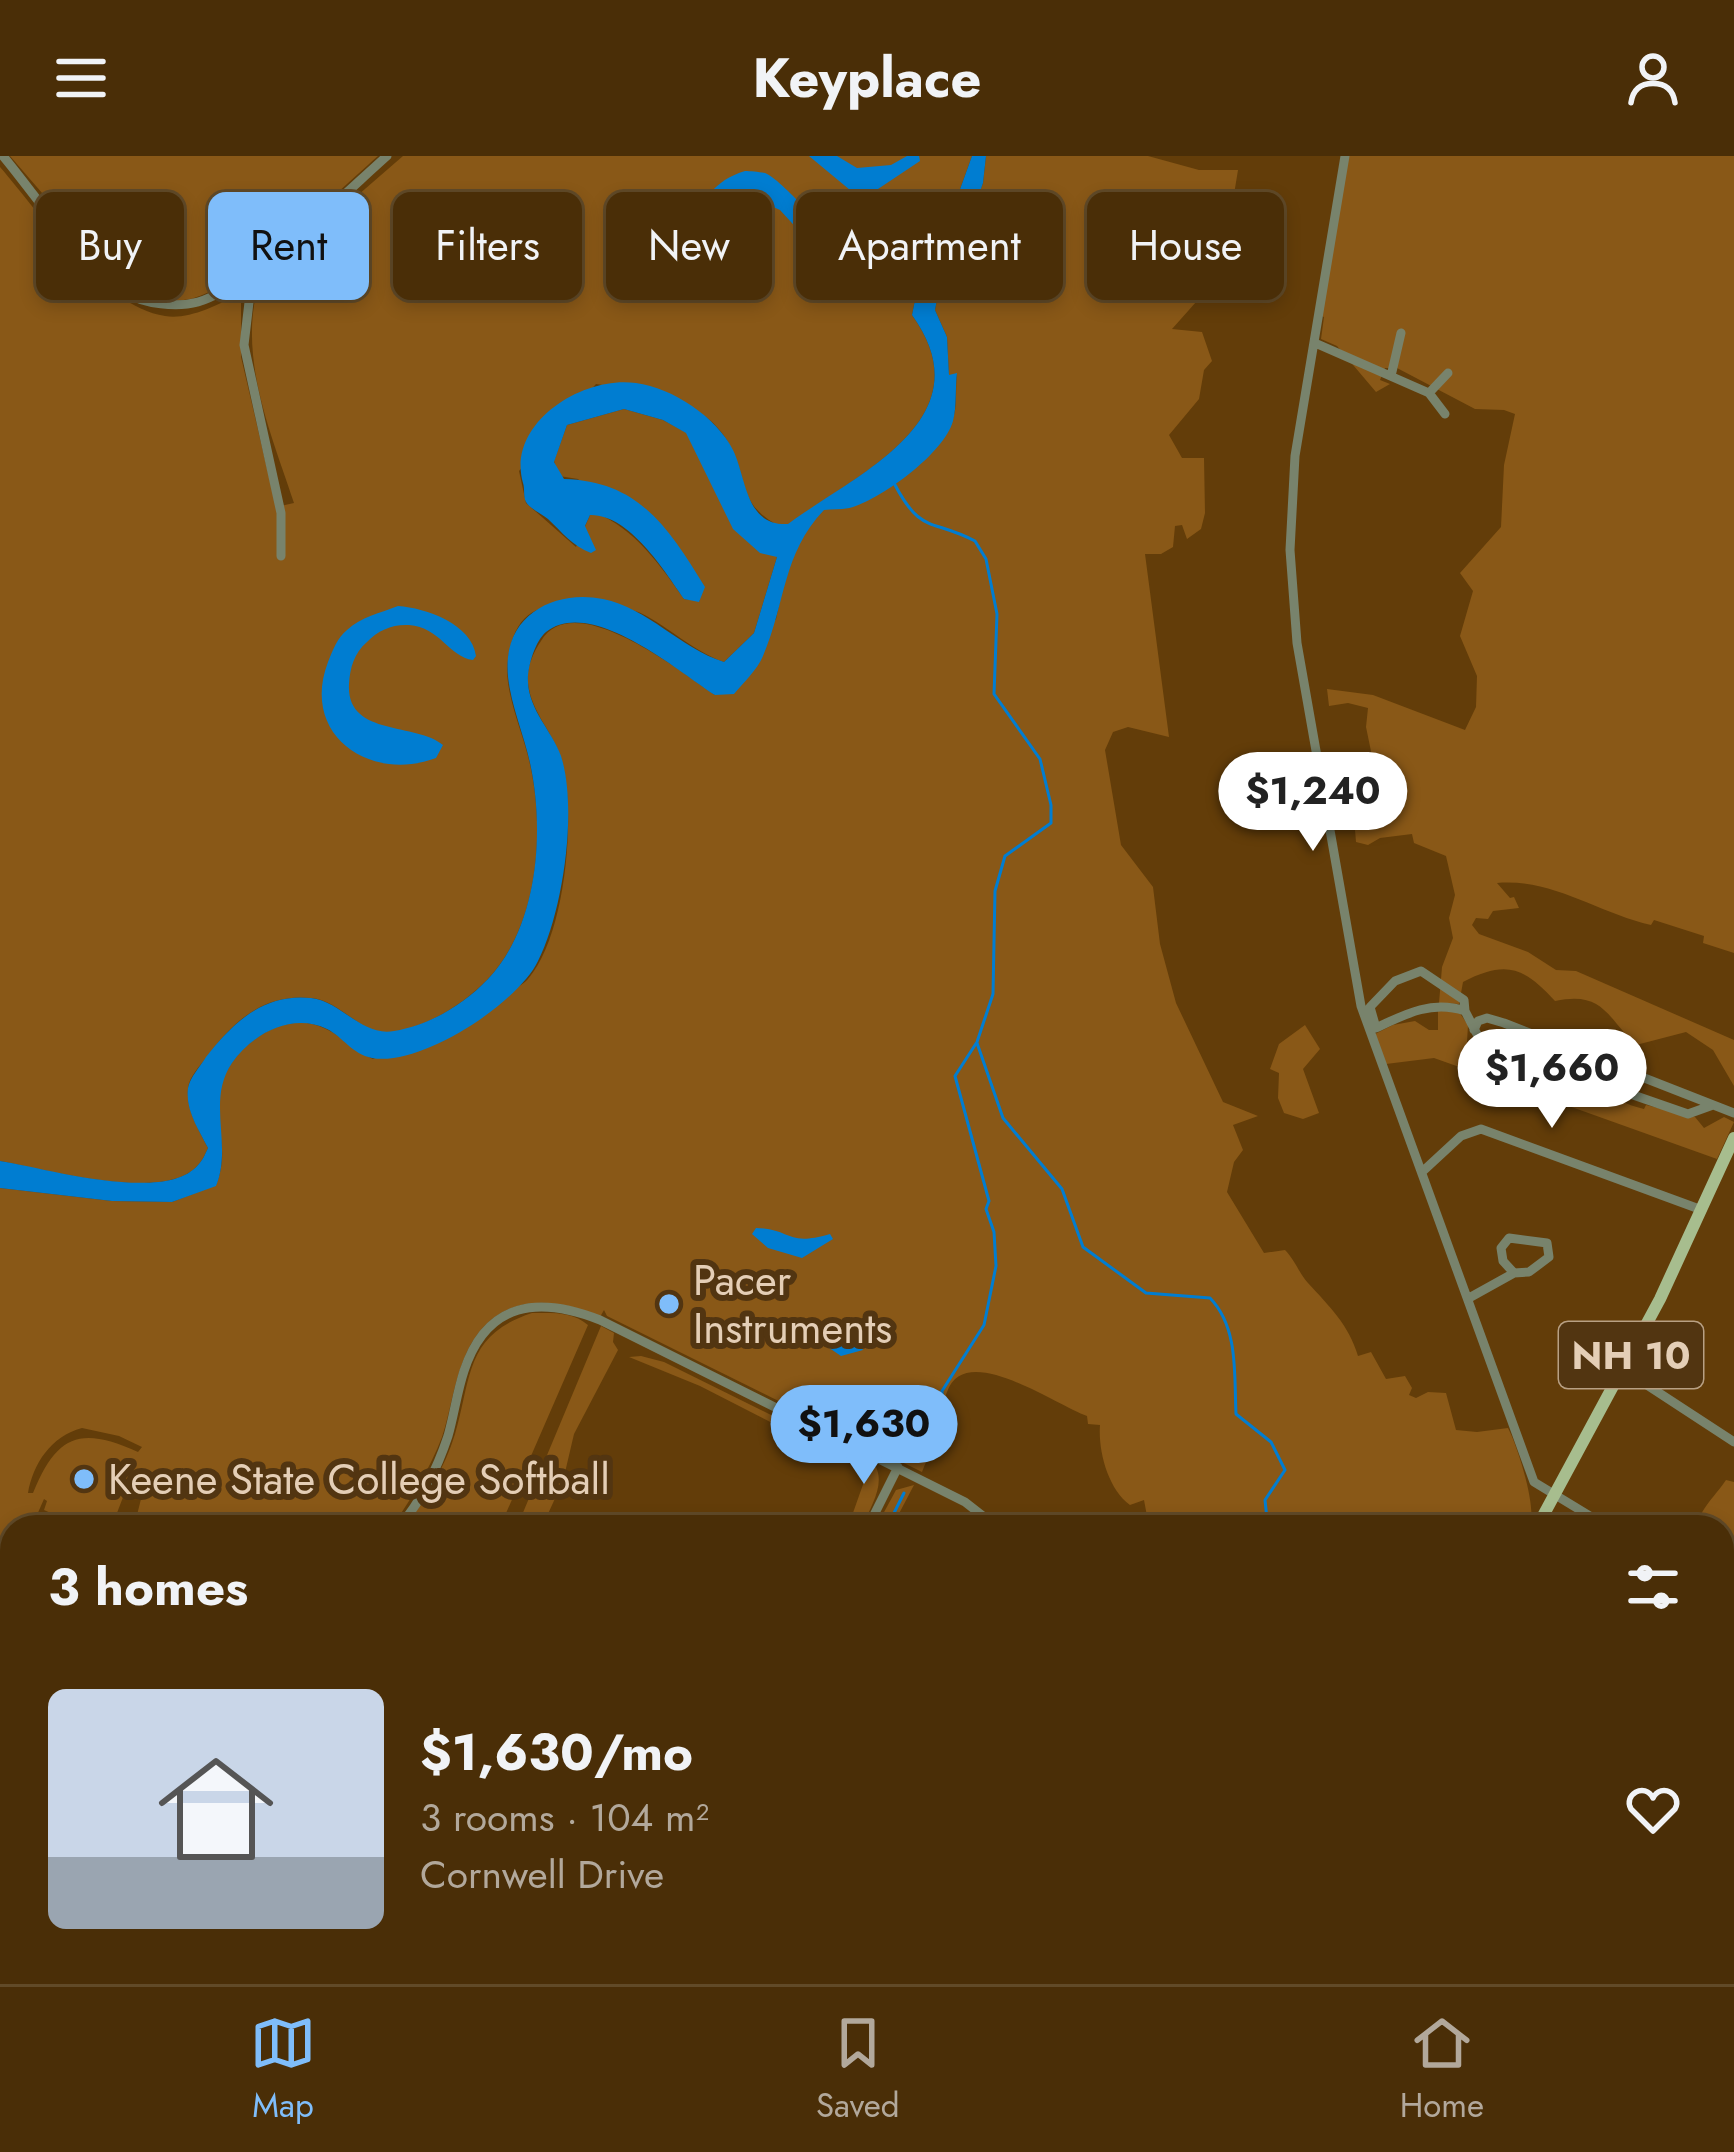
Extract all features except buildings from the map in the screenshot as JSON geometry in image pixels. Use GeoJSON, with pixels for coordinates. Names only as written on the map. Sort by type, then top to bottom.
{"type":"FeatureCollection","features":[{"type":"Feature","properties":{"kind":"main road","name":"NH 10"},"geometry":{"type":"LineString","coordinates":[[1543,1515],[1624,1370],[1734,1138]]}},
{"type":"Feature","properties":{"kind":"street"},"geometry":{"type":"LineString","coordinates":[[3,156],[124,292],[170,304],[208,297]]}},
{"type":"Feature","properties":{"kind":"street"},"geometry":{"type":"LineString","coordinates":[[344,192],[387,156]]}},
{"type":"Feature","properties":{"kind":"street"},"geometry":{"type":"LineString","coordinates":[[1345,156],[1294,456],[1291,505],[1297,643],[1361,1006],[1534,1482],[1587,1515]]}},
{"type":"Feature","properties":{"kind":"street"},"geometry":{"type":"LineString","coordinates":[[249,300],[244,345],[281,514],[280,556]]}},
{"type":"Feature","properties":{"kind":"street"},"geometry":{"type":"LineString","coordinates":[[1391,376],[1401,333]]}},
{"type":"Feature","properties":{"kind":"street"},"geometry":{"type":"LineString","coordinates":[[1315,343],[1429,393],[1445,414]]}},
{"type":"Feature","properties":{"kind":"street"},"geometry":{"type":"LineString","coordinates":[[1429,393],[1448,373]]}},
{"type":"Feature","properties":{"kind":"street"},"geometry":{"type":"LineString","coordinates":[[1465,1011],[1450,1006],[1419,1008],[1376,1028],[1370,1007],[1395,981],[1421,971],[1464,1000],[1474,1030],[1489,1045],[1688,1114],[1713,1105]]}},
{"type":"Feature","properties":{"kind":"street"},"geometry":{"type":"LineString","coordinates":[[1474,1030],[1478,1021],[1487,1018],[1504,1023],[1734,1113]]}},
{"type":"Feature","properties":{"kind":"street"},"geometry":{"type":"LineString","coordinates":[[1422,1172],[1461,1136],[1481,1129],[1702,1210]]}},
{"type":"Feature","properties":{"kind":"street"},"geometry":{"type":"LineString","coordinates":[[1469,1298],[1550,1258],[1547,1243],[1509,1238],[1501,1248],[1503,1261],[1514,1273]]}},
{"type":"Feature","properties":{"kind":"street"},"geometry":{"type":"LineString","coordinates":[[408,1515],[440,1457],[474,1347],[499,1320],[530,1306],[557,1305],[600,1320],[898,1467],[982,1515]]}},
{"type":"Feature","properties":{"kind":"street"},"geometry":{"type":"LineString","coordinates":[[1624,1370],[1734,1442]]}},
{"type":"Feature","properties":{"kind":"street"},"geometry":{"type":"LineString","coordinates":[[874,1515],[898,1467]]}},
{"type":"Feature","properties":{"kind":"shaded area"},"geometry":{"type":"Polygon","coordinates":[[[10,156],[378,156],[338,192],[208,192],[208,292],[190,299],[184,299],[184,192],[41,192],[10,156]]]}},
{"type":"Feature","properties":{"kind":"shaded area"},"geometry":{"type":"Polygon","coordinates":[[[403,156],[972,156],[959,192],[796,192],[796,300],[915,300],[912,315],[931,352],[934,384],[924,413],[904,440],[788,525],[777,525],[751,502],[734,454],[710,420],[676,401],[637,391],[596,384],[519,471],[526,503],[576,547],[590,515],[596,513],[623,528],[646,549],[684,599],[700,601],[578,479],[559,476],[554,461],[567,425],[624,409],[663,420],[687,433],[709,477],[777,557],[754,633],[724,662],[629,609],[548,607],[536,610],[518,627],[507,670],[534,783],[537,843],[528,903],[518,932],[487,980],[444,1013],[393,1032],[371,1029],[311,998],[278,1000],[250,1013],[226,1033],[190,1080],[189,1105],[208,1148],[198,1165],[182,1176],[159,1182],[104,1181],[0,1161],[0,167],[36,210],[36,300],[126,300],[165,316],[183,316],[226,300],[241,300],[241,357],[276,507],[294,503],[259,393],[252,336],[256,300],[369,300],[369,192],[361,192],[403,156]]]}},
{"type":"Feature","properties":{"kind":"shaded area"},"geometry":{"type":"Polygon","coordinates":[[[986,156],[1148,156],[1199,170],[1238,170],[1234,192],[1087,192],[1087,300],[1198,300],[1172,329],[1202,332],[1212,361],[1204,370],[1199,399],[1169,435],[1182,458],[1204,458],[1201,529],[1187,539],[1182,525],[1175,526],[1173,547],[1161,554],[1145,554],[1169,737],[1128,727],[1113,732],[1105,750],[1121,845],[1153,887],[1160,944],[1176,1003],[1223,1102],[1258,1116],[1233,1125],[1243,1150],[1234,1162],[1227,1192],[1264,1253],[1285,1250],[1344,1325],[1358,1356],[1371,1352],[1386,1379],[1405,1376],[1412,1388],[1409,1395],[1416,1398],[1428,1392],[1446,1393],[1456,1430],[1508,1428],[1529,1492],[1531,1515],[1147,1515],[1144,1500],[1130,1505],[1110,1480],[1100,1425],[1088,1424],[1087,1416],[1012,1380],[972,1372],[957,1378],[947,1392],[944,1419],[922,1472],[607,1316],[604,1310],[600,1317],[537,1303],[501,1313],[472,1342],[437,1449],[400,1515],[137,1515],[141,1499],[125,1492],[116,1515],[55,1515],[44,1510],[44,1499],[37,1515],[0,1515],[0,1188],[112,1201],[172,1202],[216,1185],[222,1160],[219,1092],[233,1060],[260,1036],[292,1023],[309,1024],[332,1032],[373,1059],[528,979],[551,934],[568,840],[561,758],[528,683],[529,666],[541,641],[556,627],[577,623],[601,628],[654,653],[715,695],[776,619],[785,576],[803,533],[824,509],[861,501],[897,481],[929,452],[952,421],[957,374],[949,376],[947,337],[935,310],[937,300],[1063,300],[1063,192],[980,192],[986,156]],[[82,1428],[71,1432],[39,1462],[28,1493],[33,1493],[52,1458],[73,1441],[101,1439],[138,1452],[142,1447],[119,1436],[82,1428]]]}},
{"type":"Feature","properties":{"kind":"shaded area"},"geometry":{"type":"Polygon","coordinates":[[[1344,156],[1734,156],[1734,953],[1703,943],[1704,936],[1654,920],[1651,925],[1631,920],[1556,891],[1517,883],[1497,883],[1519,908],[1493,911],[1488,919],[1476,918],[1472,925],[1479,934],[1528,952],[1556,970],[1576,971],[1734,1040],[1734,1086],[1713,1050],[1686,1032],[1636,1045],[1594,1003],[1555,1001],[1514,970],[1478,975],[1463,982],[1459,1004],[1439,1003],[1442,967],[1453,938],[1449,918],[1455,895],[1446,856],[1414,843],[1412,834],[1380,838],[1368,845],[1356,842],[1353,805],[1378,785],[1366,727],[1368,708],[1348,703],[1329,706],[1327,689],[1373,695],[1465,730],[1476,707],[1477,676],[1460,636],[1473,591],[1460,573],[1501,527],[1504,465],[1515,414],[1475,409],[1397,368],[1385,368],[1380,380],[1390,384],[1376,392],[1337,346],[1321,339],[1324,317],[1317,314],[1344,156]]]}},
{"type":"Feature","properties":{"kind":"shaded area"},"geometry":{"type":"Polygon","coordinates":[[[1438,1010],[1459,1012],[1468,1025],[1467,1042],[1566,1074],[1632,1105],[1695,1117],[1704,1128],[1724,1117],[1734,1122],[1717,1159],[1434,1058],[1386,1064],[1375,1034],[1415,1021],[1438,1030],[1438,1010]]]}},
{"type":"Feature","properties":{"kind":"shaded area"},"geometry":{"type":"Polygon","coordinates":[[[1305,1025],[1320,1049],[1303,1069],[1319,1113],[1303,1119],[1284,1113],[1278,1098],[1279,1073],[1270,1069],[1279,1044],[1305,1025]]]}},
{"type":"Feature","properties":{"kind":"shaded area"},"geometry":{"type":"Polygon","coordinates":[[[532,1313],[554,1313],[588,1325],[505,1515],[413,1515],[446,1459],[475,1360],[494,1333],[532,1313]]]}},
{"type":"Feature","properties":{"kind":"shaded area"},"geometry":{"type":"Polygon","coordinates":[[[601,1326],[614,1333],[618,1350],[574,1434],[563,1481],[547,1515],[522,1515],[601,1326]]]}},
{"type":"Feature","properties":{"kind":"shaded area"},"geometry":{"type":"Polygon","coordinates":[[[629,1357],[664,1362],[876,1467],[878,1489],[867,1515],[852,1515],[866,1476],[858,1467],[700,1386],[629,1357]]]}},
{"type":"Feature","properties":{"kind":"shaded area"},"geometry":{"type":"Polygon","coordinates":[[[1726,1480],[1734,1482],[1734,1515],[1701,1515],[1726,1480]]]}},
{"type":"Feature","properties":{"kind":"shaded area"},"geometry":{"type":"Polygon","coordinates":[[[914,1485],[898,1515],[882,1515],[896,1490],[914,1485]]]}},
{"type":"Feature","properties":{"kind":"water"},"geometry":{"type":"Polygon","coordinates":[[[809,156],[837,156],[857,168],[919,156],[920,161],[878,189],[850,190],[809,156]]]}},
{"type":"Feature","properties":{"kind":"water"},"geometry":{"type":"Polygon","coordinates":[[[972,156],[986,156],[980,192],[959,192],[972,156]]]}},
{"type":"Feature","properties":{"kind":"water"},"geometry":{"type":"Polygon","coordinates":[[[745,171],[773,178],[796,199],[796,227],[772,206],[772,192],[712,192],[745,171]]]}},
{"type":"Feature","properties":{"kind":"water"},"geometry":{"type":"Polygon","coordinates":[[[915,300],[937,300],[935,310],[947,337],[949,375],[957,373],[953,421],[938,447],[896,484],[853,507],[824,510],[810,527],[792,562],[763,656],[734,694],[715,695],[634,641],[586,623],[565,623],[538,642],[529,670],[529,692],[561,756],[568,831],[561,889],[547,940],[527,978],[511,995],[466,1029],[416,1053],[392,1058],[365,1056],[314,1024],[287,1025],[262,1035],[240,1053],[225,1078],[220,1108],[221,1171],[216,1186],[172,1202],[112,1201],[0,1188],[0,1161],[133,1183],[182,1176],[198,1165],[208,1148],[189,1104],[191,1080],[227,1033],[251,1013],[278,1000],[311,998],[372,1029],[394,1031],[445,1012],[488,979],[518,933],[536,848],[535,790],[508,670],[519,627],[555,601],[603,599],[635,611],[724,662],[754,633],[777,557],[760,553],[733,529],[686,433],[663,420],[624,409],[567,425],[554,462],[564,479],[613,489],[650,512],[705,587],[699,602],[684,599],[632,533],[604,517],[590,515],[585,526],[596,550],[591,553],[573,543],[525,497],[521,461],[537,423],[572,395],[594,387],[615,383],[650,386],[678,398],[716,426],[733,450],[755,509],[774,523],[788,524],[877,463],[924,413],[934,384],[931,352],[912,315],[915,300]]]}},
{"type":"Feature","properties":{"kind":"water"},"geometry":{"type":"Polygon","coordinates":[[[398,606],[434,614],[457,627],[476,656],[465,658],[429,631],[403,625],[376,634],[356,656],[349,684],[351,701],[359,713],[443,745],[436,758],[411,764],[387,764],[347,747],[332,731],[322,688],[328,662],[347,630],[398,606]]]}},
{"type":"Feature","properties":{"kind":"water"},"geometry":{"type":"Polygon","coordinates":[[[756,1228],[797,1238],[830,1234],[833,1239],[802,1258],[768,1248],[752,1234],[756,1228]]]}},
{"type":"Feature","properties":{"kind":"water"},"geometry":{"type":"Polygon","coordinates":[[[828,1330],[859,1342],[863,1350],[841,1356],[822,1343],[819,1332],[828,1330]]]}},
{"type":"Feature","properties":{"kind":"waterway"},"geometry":{"type":"LineString","coordinates":[[894,483],[920,518],[975,541],[986,559],[997,614],[994,694],[1040,759],[1051,805],[1051,823],[1005,856],[995,891],[993,994],[977,1042],[955,1076],[989,1201],[986,1209],[994,1232],[996,1266],[984,1325],[942,1391],[943,1410],[921,1456]]}},
{"type":"Feature","properties":{"kind":"waterway"},"geometry":{"type":"LineString","coordinates":[[977,1043],[1003,1118],[1062,1189],[1083,1247],[1146,1293],[1210,1298],[1219,1310],[1233,1353],[1236,1414],[1271,1442],[1285,1470],[1265,1500],[1267,1515]]}},
{"type":"Feature","properties":{"kind":"waterway"},"geometry":{"type":"LineString","coordinates":[[893,1515],[904,1493]]}},
{"type":"Feature","properties":{"kind":"place","name":"Pacer Instruments"},"geometry":{"type":"Point","coordinates":[669,1304]}},
{"type":"Feature","properties":{"kind":"place","name":"Keene State College Softball"},"geometry":{"type":"Point","coordinates":[84,1479]}}]}
